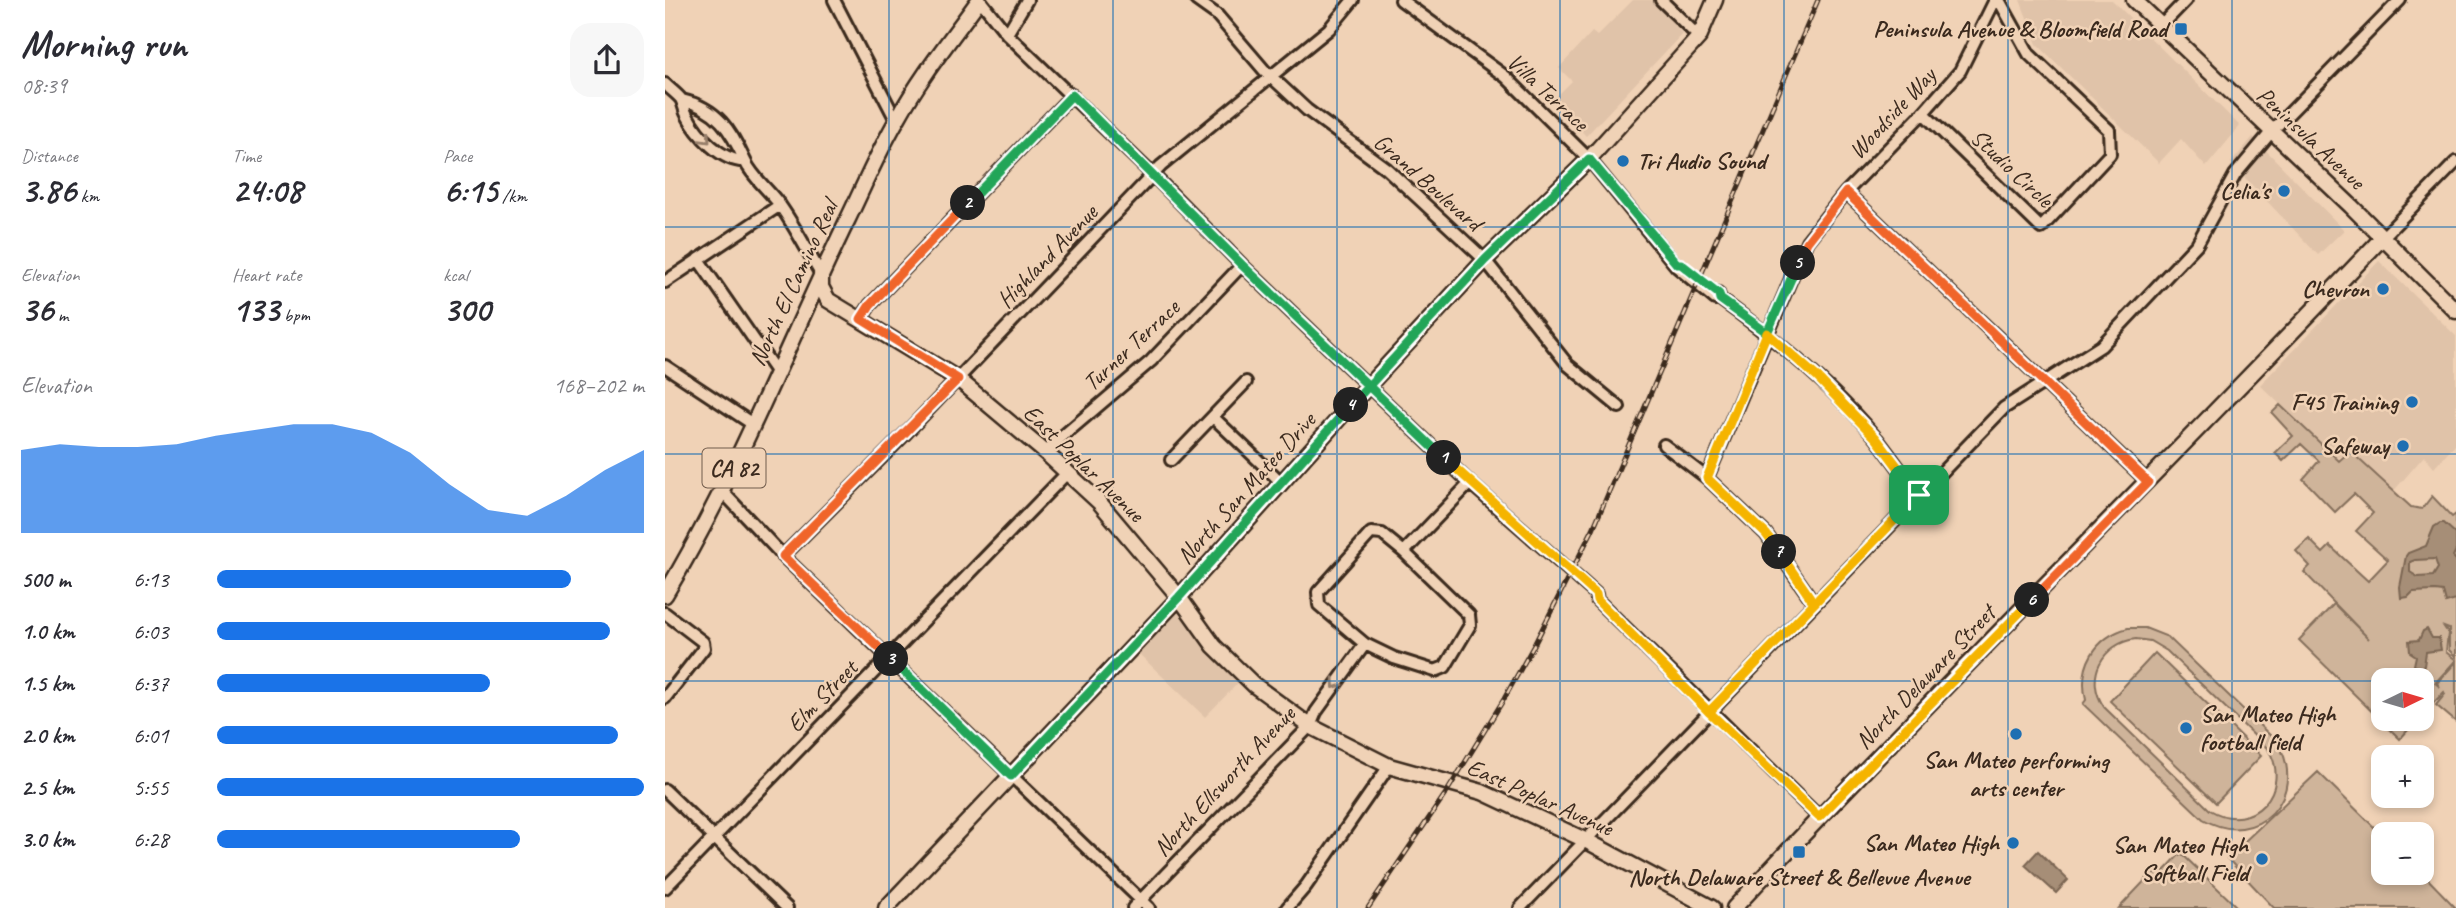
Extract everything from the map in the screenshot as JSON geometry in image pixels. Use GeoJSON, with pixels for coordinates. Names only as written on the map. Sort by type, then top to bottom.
{"type":"FeatureCollection","features":[{"type":"Feature","properties":{"kind":"main road","name":"North El Camino Real"},"geometry":{"type":"LineString","coordinates":[[665,594],[722,491],[821,274],[896,120],[980,0]]}},
{"type":"Feature","properties":{"kind":"main road","name":"North San Mateo Drive"},"geometry":{"type":"LineString","coordinates":[[886,908],[1179,597],[1485,260],[1589,159],[1699,37],[1715,0]]}},
{"type":"Feature","properties":{"kind":"main road","name":"Peninsula Avenue"},"geometry":{"type":"LineString","coordinates":[[2134,0],[2456,311]]}},
{"type":"Feature","properties":{"kind":"main road","name":"North Delaware Street"},"geometry":{"type":"LineString","coordinates":[[1734,908],[2382,237]]}},
{"type":"Feature","properties":{"kind":"main road","name":"East Poplar Avenue"},"geometry":{"type":"LineString","coordinates":[[821,274],[821,287],[828,300],[958,379],[1046,453],[1099,502],[1179,597],[1214,646],[1248,679],[1310,726],[1389,766],[1482,792],[1585,840],[1713,908]]}},
{"type":"Feature","properties":{"kind":"street"},"geometry":{"type":"LineString","coordinates":[[834,0],[896,120]]}},
{"type":"Feature","properties":{"kind":"street"},"geometry":{"type":"LineString","coordinates":[[980,0],[1007,34],[1242,265],[1469,483],[1596,594],[1597,600],[1819,817]]}},
{"type":"Feature","properties":{"kind":"street"},"geometry":{"type":"LineString","coordinates":[[1007,34],[1027,0]]}},
{"type":"Feature","properties":{"kind":"street","name":"Grand Boulevard"},"geometry":{"type":"LineString","coordinates":[[1196,0],[1217,15],[1271,76],[1307,110],[1387,169],[1485,260],[1568,365],[1619,407]]}},
{"type":"Feature","properties":{"kind":"street","name":"Highland Avenue"},"geometry":{"type":"LineString","coordinates":[[783,556],[958,379],[1161,166],[1329,29],[1353,0]]}},
{"type":"Feature","properties":{"kind":"street","name":"Villa Terrace"},"geometry":{"type":"LineString","coordinates":[[1401,0],[1506,77],[1589,159],[1677,264],[1681,264],[1719,294],[1720,299],[1767,333],[1817,377],[1876,438],[1919,495]]}},
{"type":"Feature","properties":{"kind":"street"},"geometry":{"type":"LineString","coordinates":[[1661,0],[1699,37]]}},
{"type":"Feature","properties":{"kind":"street","name":"Woodside Way"},"geometry":{"type":"LineString","coordinates":[[1707,478],[1807,242],[1846,192],[1960,71],[1997,0]]}},
{"type":"Feature","properties":{"kind":"street","name":"Studio Circle"},"geometry":{"type":"LineString","coordinates":[[1923,113],[2041,228],[2110,154],[2109,130],[2029,54],[1997,0]]}},
{"type":"Feature","properties":{"kind":"street"},"geometry":{"type":"LineString","coordinates":[[2161,26],[2186,0]]}},
{"type":"Feature","properties":{"kind":"street"},"geometry":{"type":"LineString","coordinates":[[1520,908],[2004,408],[2101,346],[2197,244],[2235,175],[2272,131],[2400,0]]}},
{"type":"Feature","properties":{"kind":"street"},"geometry":{"type":"LineString","coordinates":[[665,84],[682,100],[698,104],[723,123],[736,139],[745,161],[780,205],[821,274]]}},
{"type":"Feature","properties":{"kind":"street"},"geometry":{"type":"LineString","coordinates":[[861,319],[870,305],[1072,95]]}},
{"type":"Feature","properties":{"kind":"street"},"geometry":{"type":"LineString","coordinates":[[682,100],[686,114],[713,147],[731,160],[745,161]]}},
{"type":"Feature","properties":{"kind":"street"},"geometry":{"type":"LineString","coordinates":[[2382,237],[2456,162]]}},
{"type":"Feature","properties":{"kind":"street"},"geometry":{"type":"LineString","coordinates":[[1846,192],[2148,482]]}},
{"type":"Feature","properties":{"kind":"street"},"geometry":{"type":"LineString","coordinates":[[665,282],[780,205]]}},
{"type":"Feature","properties":{"kind":"street"},"geometry":{"type":"LineString","coordinates":[[698,260],[777,373]]}},
{"type":"Feature","properties":{"kind":"street","name":"Turner Terrace"},"geometry":{"type":"LineString","coordinates":[[1046,453],[1151,361],[1242,265]]}},
{"type":"Feature","properties":{"kind":"street"},"geometry":{"type":"LineString","coordinates":[[665,366],[754,425]]}},
{"type":"Feature","properties":{"kind":"street"},"geometry":{"type":"LineString","coordinates":[[1171,460],[1246,382]]}},
{"type":"Feature","properties":{"kind":"street"},"geometry":{"type":"LineString","coordinates":[[1213,417],[1281,482]]}},
{"type":"Feature","properties":{"kind":"street"},"geometry":{"type":"LineString","coordinates":[[1664,445],[1707,478],[1766,534],[1814,603]]}},
{"type":"Feature","properties":{"kind":"street","name":"Elm Street"},"geometry":{"type":"LineString","coordinates":[[665,888],[1067,473]]}},
{"type":"Feature","properties":{"kind":"street"},"geometry":{"type":"LineString","coordinates":[[1404,552],[1469,483]]}},
{"type":"Feature","properties":{"kind":"street"},"geometry":{"type":"LineString","coordinates":[[722,491],[783,556],[1141,905]]}},
{"type":"Feature","properties":{"kind":"street"},"geometry":{"type":"LineString","coordinates":[[1371,533],[1382,534],[1404,552],[1469,615],[1470,625],[1445,667],[1436,671],[1394,658],[1365,644],[1319,605],[1318,592],[1371,533]]}},
{"type":"Feature","properties":{"kind":"street"},"geometry":{"type":"LineString","coordinates":[[665,613],[703,642],[704,648],[665,698]]}},
{"type":"Feature","properties":{"kind":"street","name":"North Ellsworth Avenue"},"geometry":{"type":"LineString","coordinates":[[1141,905],[1310,726],[1316,712],[1365,644]]}},
{"type":"Feature","properties":{"kind":"street"},"geometry":{"type":"LineString","coordinates":[[1287,908],[1306,886],[1389,766]]}},
{"type":"Feature","properties":{"kind":"street"},"geometry":{"type":"LineString","coordinates":[[665,790],[787,908]]}},
{"type":"Feature","properties":{"kind":"shaded area"},"geometry":{"type":"Polygon","coordinates":[[[1633,0],[1653,0],[1682,34],[1586,136],[1553,100],[1572,81],[1559,68],[1592,32],[1597,36],[1633,0]]]}},
{"type":"Feature","properties":{"kind":"shaded area"},"geometry":{"type":"Polygon","coordinates":[[[2020,0],[2112,0],[2240,126],[2206,167],[2181,139],[2159,163],[2037,44],[2020,0]]]}},
{"type":"Feature","properties":{"kind":"shaded area"},"geometry":{"type":"Polygon","coordinates":[[[2253,137],[2344,230],[2318,255],[2231,163],[2253,137]]]}},
{"type":"Feature","properties":{"kind":"shaded area"},"geometry":{"type":"Polygon","coordinates":[[[2379,261],[2456,336],[2456,444],[2434,468],[2424,456],[2392,493],[2350,451],[2337,459],[2260,385],[2379,261]]]}},
{"type":"Feature","properties":{"kind":"shaded area"},"geometry":{"type":"Polygon","coordinates":[[[2280,405],[2339,461],[2350,451],[2411,507],[2422,509],[2432,496],[2452,517],[2456,514],[2456,657],[2449,650],[2449,629],[2444,627],[2448,633],[2446,652],[2456,660],[2435,683],[2440,687],[2437,683],[2456,662],[2456,722],[2436,705],[2444,692],[2434,702],[2434,668],[2371,668],[2371,711],[2299,640],[2334,604],[2369,639],[2304,572],[2310,566],[2296,551],[2309,539],[2323,553],[2330,546],[2368,581],[2388,560],[2356,531],[2373,513],[2354,494],[2335,512],[2303,479],[2319,461],[2301,444],[2283,461],[2275,453],[2293,436],[2272,413],[2280,405]]]}},
{"type":"Feature","properties":{"kind":"shaded area"},"geometry":{"type":"Polygon","coordinates":[[[2444,523],[2456,534],[2456,550],[2453,556],[2456,562],[2456,600],[2446,603],[2443,592],[2435,591],[2413,592],[2408,597],[2401,598],[2400,587],[2406,556],[2426,546],[2434,527],[2444,523]],[[2435,559],[2410,562],[2410,572],[2418,577],[2433,576],[2438,568],[2435,559]]]}},
{"type":"Feature","properties":{"kind":"shaded area"},"geometry":{"type":"Polygon","coordinates":[[[1177,612],[1238,683],[1205,717],[1138,653],[1177,612]]]}},
{"type":"Feature","properties":{"kind":"shaded area"},"geometry":{"type":"Polygon","coordinates":[[[2128,628],[2145,628],[2168,637],[2277,742],[2286,762],[2287,781],[2282,798],[2273,812],[2259,823],[2242,828],[2223,827],[2203,819],[2083,704],[2086,700],[2084,688],[2087,665],[2098,646],[2116,632],[2128,628]],[[2136,639],[2124,642],[2106,655],[2096,674],[2098,696],[2104,707],[2210,810],[2226,816],[2240,817],[2253,812],[2264,804],[2272,793],[2274,764],[2268,749],[2167,651],[2150,641],[2136,639]]]}},
{"type":"Feature","properties":{"kind":"shaded area"},"geometry":{"type":"Polygon","coordinates":[[[2427,629],[2432,638],[2439,638],[2441,650],[2426,652],[2424,666],[2419,668],[2414,665],[2416,656],[2410,652],[2409,641],[2419,640],[2427,629]]]}},
{"type":"Feature","properties":{"kind":"shaded area","name":"San Mateo High football field"},"geometry":{"type":"Polygon","coordinates":[[[2155,653],[2261,756],[2216,803],[2110,701],[2155,653]]]}},
{"type":"Feature","properties":{"kind":"shaded area"},"geometry":{"type":"Polygon","coordinates":[[[2393,732],[2406,732],[2400,739],[2393,732]]]}},
{"type":"Feature","properties":{"kind":"shaded area"},"geometry":{"type":"Polygon","coordinates":[[[2318,772],[2371,824],[2371,885],[2434,885],[2456,908],[2274,908],[2227,858],[2318,772]]]}},
{"type":"Feature","properties":{"kind":"shaded area"},"geometry":{"type":"Polygon","coordinates":[[[2038,851],[2068,880],[2056,893],[2025,865],[2038,851]]]}},
{"type":"Feature","properties":{"kind":"shaded area"},"geometry":{"type":"Polygon","coordinates":[[[2181,853],[2238,908],[2119,908],[2152,873],[2157,874],[2161,870],[2163,872],[2181,853]]]}},
{"type":"Feature","properties":{"kind":"railway"},"geometry":{"type":"LineString","coordinates":[[1368,908],[1448,790],[1504,699],[1593,529],[1818,0]]}},
{"type":"Feature","properties":{"kind":"place","name":"Peninsula Avenue & Bloomfield Road"},"geometry":{"type":"Point","coordinates":[2181,29]}},
{"type":"Feature","properties":{"kind":"place","name":"Tri Audio Sound"},"geometry":{"type":"Point","coordinates":[1623,161]}},
{"type":"Feature","properties":{"kind":"place","name":"Celia's"},"geometry":{"type":"Point","coordinates":[2284,191]}},
{"type":"Feature","properties":{"kind":"place","name":"Chevron"},"geometry":{"type":"Point","coordinates":[2383,289]}},
{"type":"Feature","properties":{"kind":"place","name":"F45 Training"},"geometry":{"type":"Point","coordinates":[2412,402]}},
{"type":"Feature","properties":{"kind":"place","name":"Safeway"},"geometry":{"type":"Point","coordinates":[2403,446]}},
{"type":"Feature","properties":{"kind":"place","name":"San Mateo High football field"},"geometry":{"type":"Point","coordinates":[2186,728]}},
{"type":"Feature","properties":{"kind":"place","name":"San Mateo performing arts center"},"geometry":{"type":"Point","coordinates":[2016,734]}},
{"type":"Feature","properties":{"kind":"place","name":"San Mateo High"},"geometry":{"type":"Point","coordinates":[2013,843]}},
{"type":"Feature","properties":{"kind":"place","name":"North Delaware Street & Bellevue Avenue"},"geometry":{"type":"Point","coordinates":[1799,852]}},
{"type":"Feature","properties":{"kind":"place","name":"San Mateo High Softball Field"},"geometry":{"type":"Point","coordinates":[2262,859]}},
{"type":"Feature","properties":{"kind":"route"},"geometry":{"type":"LineString","coordinates":[[1919,495],[1709,712],[1597,600],[1596,594],[1469,483],[1374,391],[1368,386],[1242,265],[1072,95],[870,305],[861,319],[958,379],[783,556],[1011,776],[1173,604],[1368,386],[1485,260],[1589,159],[1677,264],[1681,264],[1719,294],[1720,299],[1767,333],[1807,242],[1846,192],[2148,482],[1819,817],[1709,712],[1814,603],[1766,534],[1707,478],[1767,333],[1817,377],[1876,438],[1919,495]]}}]}
